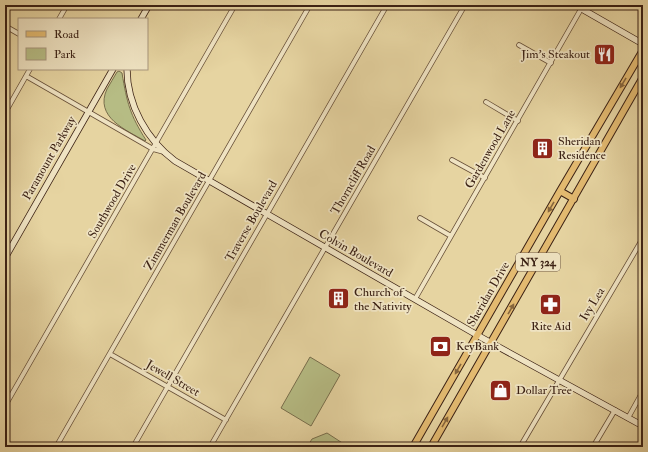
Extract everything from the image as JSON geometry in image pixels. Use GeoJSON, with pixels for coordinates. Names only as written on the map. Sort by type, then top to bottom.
{"type":"FeatureCollection","features":[{"type":"Feature","properties":{"kind":"main road","name":"Sheridan Drive"},"geometry":{"type":"LineString","coordinates":[[413,447],[643,50]]}},
{"type":"Feature","properties":{"kind":"main road","name":"NY 324"},"geometry":{"type":"LineString","coordinates":[[431,447],[643,77]]}},
{"type":"Feature","properties":{"kind":"main road"},"geometry":{"type":"LineString","coordinates":[[560,191],[574,199]]}},
{"type":"Feature","properties":{"kind":"street"},"geometry":{"type":"LineString","coordinates":[[60,18],[67,5]]}},
{"type":"Feature","properties":{"kind":"street"},"geometry":{"type":"LineString","coordinates":[[142,18],[149,5]]}},
{"type":"Feature","properties":{"kind":"street","name":"Southwood Drive"},"geometry":{"type":"LineString","coordinates":[[5,406],[235,5]]}},
{"type":"Feature","properties":{"kind":"street","name":"Zimmerman Boulevard"},"geometry":{"type":"LineString","coordinates":[[56,447],[310,5]]}},
{"type":"Feature","properties":{"kind":"street","name":"Traverse Boulevard"},"geometry":{"type":"LineString","coordinates":[[133,447],[387,5]]}},
{"type":"Feature","properties":{"kind":"street","name":"Thorncliff Road"},"geometry":{"type":"LineString","coordinates":[[210,447],[465,5]]}},
{"type":"Feature","properties":{"kind":"street"},"geometry":{"type":"LineString","coordinates":[[575,5],[643,44]]}},
{"type":"Feature","properties":{"kind":"street","name":"Gardenwood Lane"},"geometry":{"type":"LineString","coordinates":[[415,299],[582,9]]}},
{"type":"Feature","properties":{"kind":"street"},"geometry":{"type":"LineString","coordinates":[[5,26],[18,33]]}},
{"type":"Feature","properties":{"kind":"street"},"geometry":{"type":"LineString","coordinates":[[519,45],[551,63]]}},
{"type":"Feature","properties":{"kind":"street"},"geometry":{"type":"LineString","coordinates":[[5,113],[29,70]]}},
{"type":"Feature","properties":{"kind":"street","name":"Paramount Parkway"},"geometry":{"type":"LineString","coordinates":[[5,258],[112,70]]}},
{"type":"Feature","properties":{"kind":"street","name":"Colvin Boulevard"},"geometry":{"type":"LineString","coordinates":[[126,70],[130,93],[144,128],[154,146],[175,161],[477,335],[643,426]]}},
{"type":"Feature","properties":{"kind":"street"},"geometry":{"type":"LineString","coordinates":[[26,76],[88,112],[154,146]]}},
{"type":"Feature","properties":{"kind":"street"},"geometry":{"type":"LineString","coordinates":[[486,102],[518,121]]}},
{"type":"Feature","properties":{"kind":"street"},"geometry":{"type":"LineString","coordinates":[[452,160],[485,178]]}},
{"type":"Feature","properties":{"kind":"street"},"geometry":{"type":"LineString","coordinates":[[420,218],[452,236]]}},
{"type":"Feature","properties":{"kind":"street","name":"Ivy Lea"},"geometry":{"type":"LineString","coordinates":[[520,447],[643,238]]}},
{"type":"Feature","properties":{"kind":"street","name":"Jewell Street"},"geometry":{"type":"LineString","coordinates":[[110,354],[226,420]]}},
{"type":"Feature","properties":{"kind":"street"},"geometry":{"type":"LineString","coordinates":[[628,418],[643,391]]}},
{"type":"Feature","properties":{"kind":"street"},"geometry":{"type":"LineString","coordinates":[[593,447],[614,410]]}},
{"type":"Feature","properties":{"kind":"green space"},"geometry":{"type":"Polygon","coordinates":[[[119,71],[122,73],[130,108],[136,123],[146,140],[145,141],[121,127],[108,115],[105,107],[104,99],[107,89],[119,71]]]}},
{"type":"Feature","properties":{"kind":"green space"},"geometry":{"type":"Polygon","coordinates":[[[310,357],[340,375],[311,426],[281,408],[310,357]]]}},
{"type":"Feature","properties":{"kind":"green space"},"geometry":{"type":"Polygon","coordinates":[[[327,433],[347,447],[307,447],[312,439],[327,433]]]}},
{"type":"Feature","properties":{"kind":"place","name":"Jim's Steakout"},"geometry":{"type":"Point","coordinates":[605,54]}},
{"type":"Feature","properties":{"kind":"place","name":"Sheridan Residence"},"geometry":{"type":"Point","coordinates":[542,148]}},
{"type":"Feature","properties":{"kind":"place","name":"Church of the Nativity"},"geometry":{"type":"Point","coordinates":[339,299]}},
{"type":"Feature","properties":{"kind":"place","name":"Rite Aid"},"geometry":{"type":"Point","coordinates":[551,305]}},
{"type":"Feature","properties":{"kind":"place","name":"KeyBank"},"geometry":{"type":"Point","coordinates":[441,346]}},
{"type":"Feature","properties":{"kind":"place","name":"Dollar Tree"},"geometry":{"type":"Point","coordinates":[501,390]}}]}
